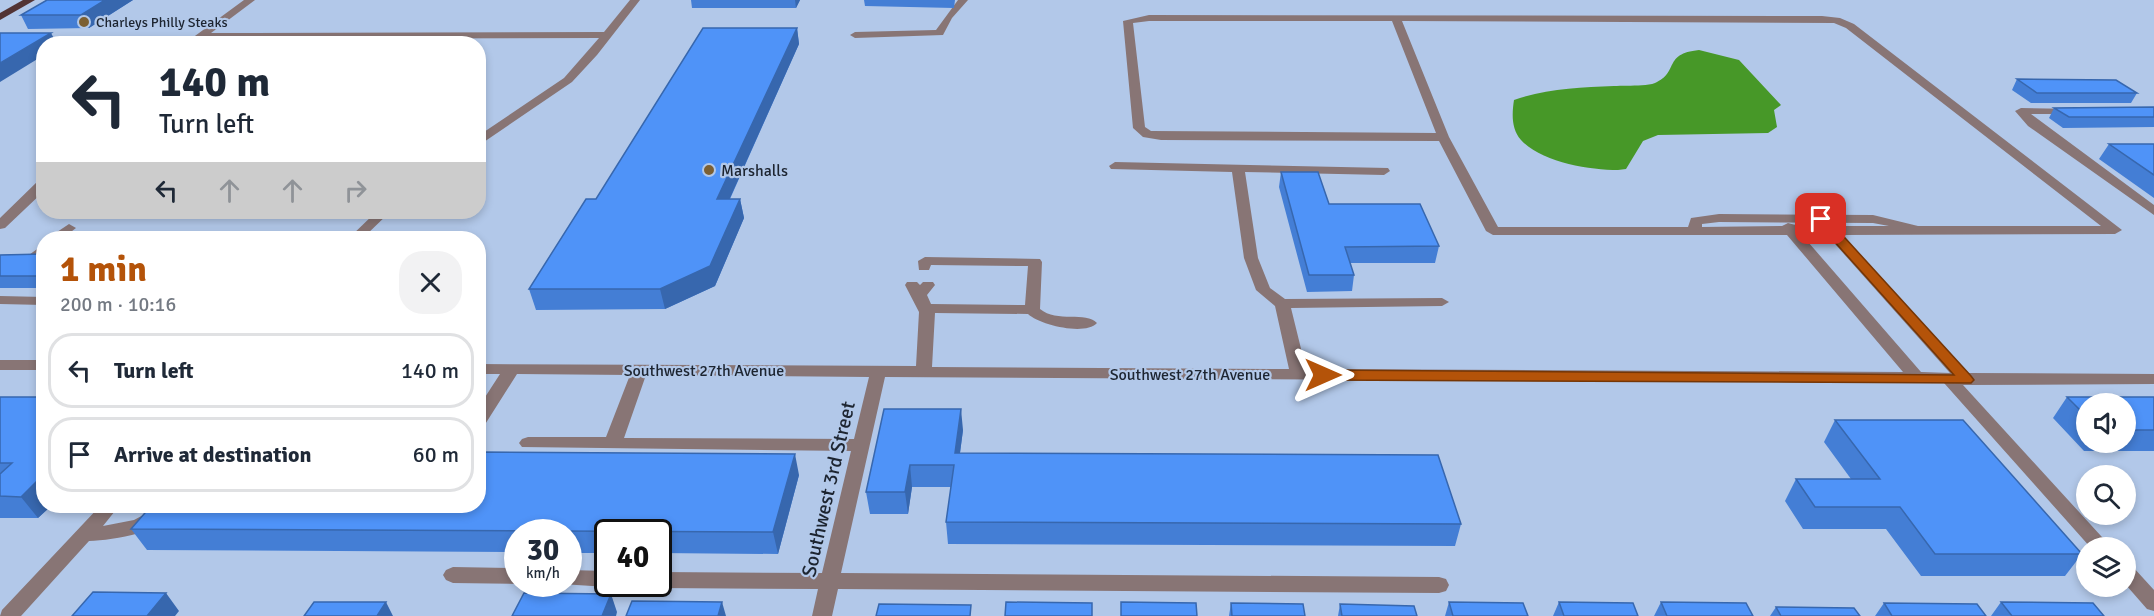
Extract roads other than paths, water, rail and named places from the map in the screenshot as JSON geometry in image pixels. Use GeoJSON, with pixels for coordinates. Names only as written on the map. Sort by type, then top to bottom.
{"type":"FeatureCollection","features":[{"type":"Feature","properties":{"kind":"main road"},"geometry":{"type":"LineString","coordinates":[[0,17],[30,0]]}},
{"type":"Feature","properties":{"kind":"street"},"geometry":{"type":"LineString","coordinates":[[199,36],[250,0]]}},
{"type":"Feature","properties":{"kind":"street"},"geometry":{"type":"LineString","coordinates":[[486,136],[568,80],[635,0]]}},
{"type":"Feature","properties":{"kind":"street"},"geometry":{"type":"LineString","coordinates":[[855,35],[939,33],[948,17],[963,0]]}},
{"type":"Feature","properties":{"kind":"street"},"geometry":{"type":"LineString","coordinates":[[1396,19],[1443,137],[1493,231],[2115,231],[1850,26],[1836,20],[1396,19],[1132,19],[1128,21],[1139,128],[1147,134],[1161,136],[1443,137]]}},
{"type":"Feature","properties":{"kind":"street"},"geometry":{"type":"LineString","coordinates":[[199,36],[608,35]]}},
{"type":"Feature","properties":{"kind":"street"},"geometry":{"type":"LineString","coordinates":[[2087,110],[2020,111],[2032,123],[2154,211]]}},
{"type":"Feature","properties":{"kind":"street"},"geometry":{"type":"LineString","coordinates":[[1115,166],[1384,171]]}},
{"type":"Feature","properties":{"kind":"street"},"geometry":{"type":"LineString","coordinates":[[1238,168],[1251,258],[1263,290],[1282,304],[1442,302]]}},
{"type":"Feature","properties":{"kind":"street"},"geometry":{"type":"LineString","coordinates":[[0,225],[36,191]]}},
{"type":"Feature","properties":{"kind":"street"},"geometry":{"type":"LineString","coordinates":[[1694,231],[1696,220],[1780,218],[1873,219],[1897,222],[1926,232]]}},
{"type":"Feature","properties":{"kind":"street"},"geometry":{"type":"LineString","coordinates":[[1780,218],[1918,379]]}},
{"type":"Feature","properties":{"kind":"street"},"geometry":{"type":"LineString","coordinates":[[363,231],[376,219]]}},
{"type":"Feature","properties":{"kind":"street"},"geometry":{"type":"LineString","coordinates":[[1821,219],[2094,537]]}},
{"type":"Feature","properties":{"kind":"street"},"geometry":{"type":"LineString","coordinates":[[65,231],[69,228]]}},
{"type":"Feature","properties":{"kind":"street"},"geometry":{"type":"LineString","coordinates":[[0,283],[36,254]]}},
{"type":"Feature","properties":{"kind":"street"},"geometry":{"type":"LineString","coordinates":[[924,372],[921,285],[925,261],[1035,262],[1032,309]]}},
{"type":"Feature","properties":{"kind":"street"},"geometry":{"type":"LineString","coordinates":[[921,285],[1032,309],[1041,319],[1089,323]]}},
{"type":"Feature","properties":{"kind":"street"},"geometry":{"type":"LineString","coordinates":[[0,300],[36,301]]}},
{"type":"Feature","properties":{"kind":"street"},"geometry":{"type":"LineString","coordinates":[[1282,304],[1299,375]]}},
{"type":"Feature","properties":{"kind":"street"},"geometry":{"type":"LineString","coordinates":[[0,364],[36,365]]}},
{"type":"Feature","properties":{"kind":"street","name":"Southwest 27th Avenue"},"geometry":{"type":"LineString","coordinates":[[486,369],[1958,380],[2154,379]]}},
{"type":"Feature","properties":{"kind":"street"},"geometry":{"type":"LineString","coordinates":[[486,410],[512,369]]}},
{"type":"Feature","properties":{"kind":"street"},"geometry":{"type":"LineString","coordinates":[[614,444],[640,370]]}},
{"type":"Feature","properties":{"kind":"street","name":"Southwest 3rd Street"},"geometry":{"type":"LineString","coordinates":[[822,616],[878,371]]}},
{"type":"Feature","properties":{"kind":"street"},"geometry":{"type":"LineString","coordinates":[[528,443],[861,445]]}},
{"type":"Feature","properties":{"kind":"street"},"geometry":{"type":"LineString","coordinates":[[9,616],[104,513]]}},
{"type":"Feature","properties":{"kind":"street"},"geometry":{"type":"LineString","coordinates":[[84,534],[130,531],[151,522],[163,513]]}},
{"type":"Feature","properties":{"kind":"street"},"geometry":{"type":"LineString","coordinates":[[453,575],[504,576]]}},
{"type":"Feature","properties":{"kind":"street"},"geometry":{"type":"LineString","coordinates":[[672,580],[1439,585]]}},
{"type":"Feature","properties":{"kind":"street"},"geometry":{"type":"LineString","coordinates":[[2136,583],[2154,603]]}},
{"type":"Feature","properties":{"kind":"place","name":"Charleys Philly Steaks"},"geometry":{"type":"Point","coordinates":[84,22]}},
{"type":"Feature","properties":{"kind":"place","name":"Marshalls"},"geometry":{"type":"Point","coordinates":[709,170]}}]}
